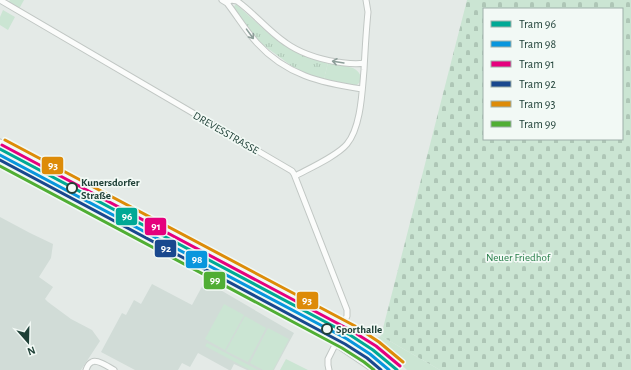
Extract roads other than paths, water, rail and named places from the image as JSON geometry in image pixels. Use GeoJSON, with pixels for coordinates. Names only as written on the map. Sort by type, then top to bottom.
{"type":"FeatureCollection","features":[{"type":"Feature","properties":{"kind":"main road"},"geometry":{"type":"LineString","coordinates":[[0,161],[204,270],[336,343],[376,370]]}},
{"type":"Feature","properties":{"kind":"street"},"geometry":{"type":"LineString","coordinates":[[329,370],[328,359],[347,316],[347,310],[295,176],[338,152],[347,144],[353,135],[357,124],[362,88],[368,12],[366,0]]}},
{"type":"Feature","properties":{"kind":"street"},"geometry":{"type":"LineString","coordinates":[[362,88],[323,82],[300,75],[289,69],[277,61],[257,43],[225,1],[237,1],[286,43],[305,53],[335,62],[357,64],[364,62]]}},
{"type":"Feature","properties":{"kind":"street","name":"DREVESSTRASSE"},"geometry":{"type":"LineString","coordinates":[[1,2],[292,171],[295,176]]}},
{"type":"Feature","properties":{"kind":"street"},"geometry":{"type":"LineString","coordinates":[[0,142],[343,325]]}},
{"type":"Feature","properties":{"kind":"street"},"geometry":{"type":"LineString","coordinates":[[86,370],[91,362],[94,361],[98,361],[114,370]]}},
{"type":"Feature","properties":{"kind":"tram line","name":"93"},"geometry":{"type":"LineString","coordinates":[[5,140],[355,326],[379,342],[403,362]]}},
{"type":"Feature","properties":{"kind":"tram line","name":"91"},"geometry":{"type":"LineString","coordinates":[[2,145],[352,331],[376,346],[400,366]]}},
{"type":"Feature","properties":{"kind":"tram line","name":"96"},"geometry":{"type":"LineString","coordinates":[[0,149],[350,335],[373,350],[397,370]]}},
{"type":"Feature","properties":{"kind":"tram line","name":"98"},"geometry":{"type":"LineString","coordinates":[[0,155],[347,339],[370,354],[389,370]]}},
{"type":"Feature","properties":{"kind":"tram line","name":"92"},"geometry":{"type":"LineString","coordinates":[[0,160],[345,344],[367,358],[381,370]]}},
{"type":"Feature","properties":{"kind":"tram line","name":"99"},"geometry":{"type":"LineString","coordinates":[[0,166],[342,348],[374,370]]}},
{"type":"Feature","properties":{"kind":"tram line"},"geometry":{"type":"LineString","coordinates":[[263,289],[280,301]]}},
{"type":"Feature","properties":{"kind":"place","name":"Kunersdorfer Straße"},"geometry":{"type":"Point","coordinates":[72,188]}},
{"type":"Feature","properties":{"kind":"place","name":"Sporthalle"},"geometry":{"type":"Point","coordinates":[327,329]}},
{"type":"Feature","properties":{"kind":"park label","name":"Neuer Friedhof"},"geometry":{"type":"Point","coordinates":[518,257]}}]}
